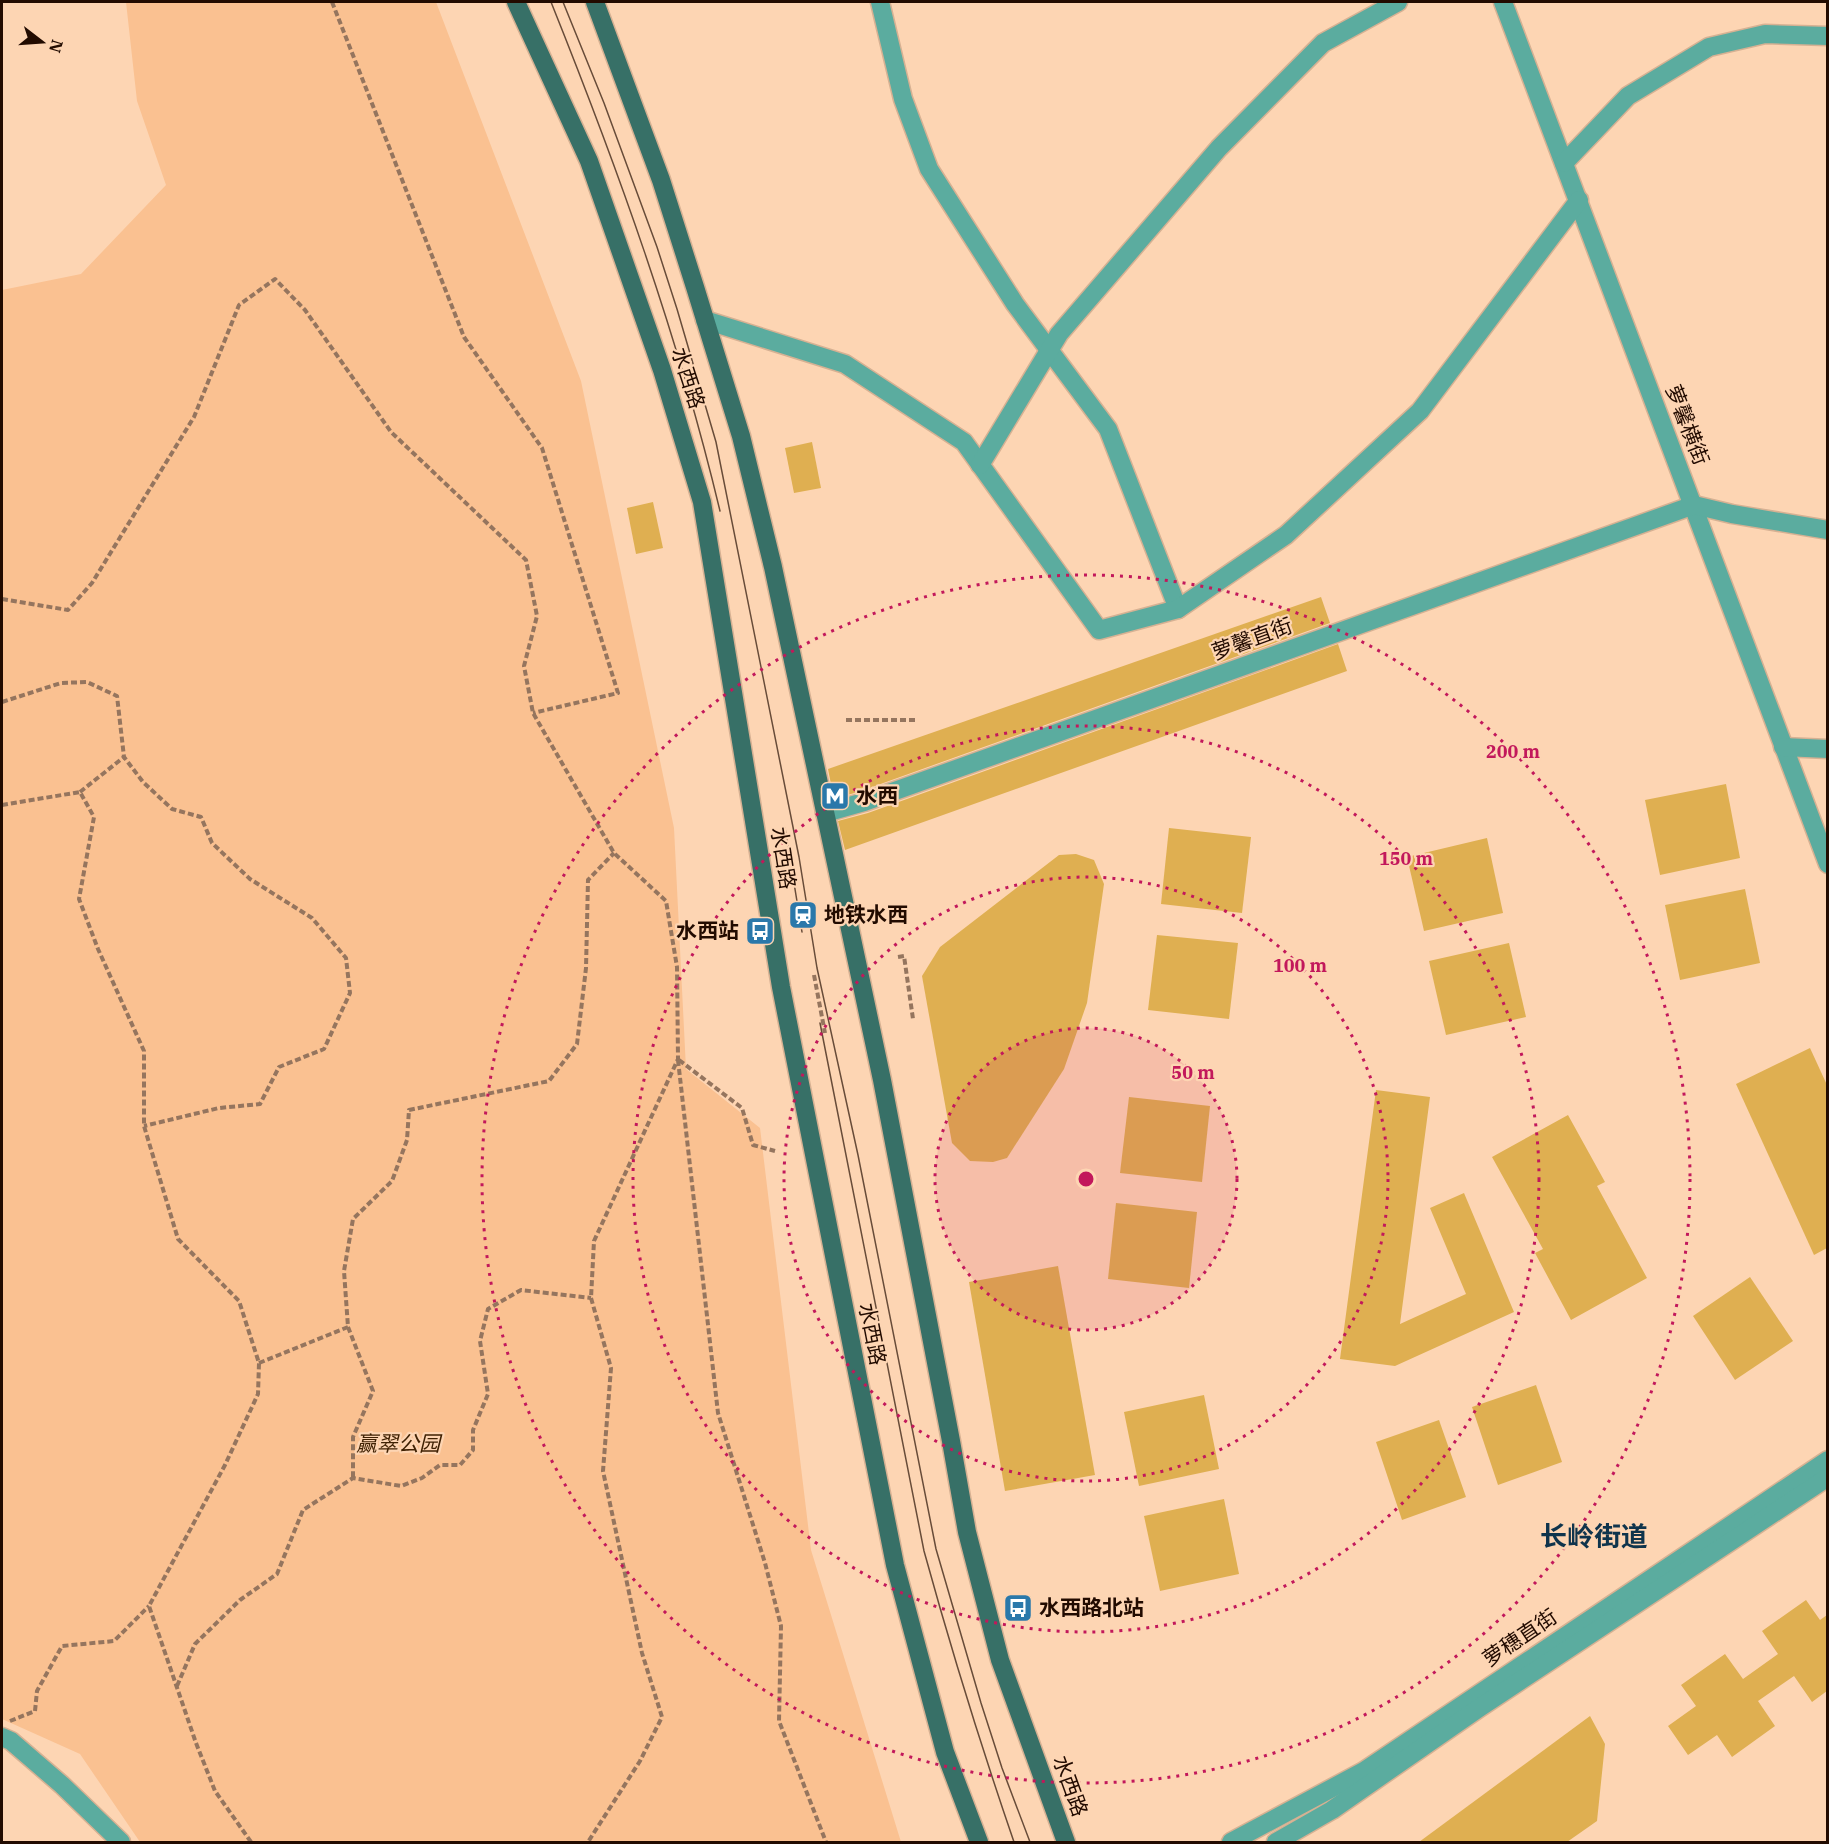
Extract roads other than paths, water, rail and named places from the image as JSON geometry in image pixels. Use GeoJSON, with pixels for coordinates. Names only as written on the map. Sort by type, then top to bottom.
{"type":"FeatureCollection","features":[{"type":"Feature","properties":{"kind":"main road","name":"水西路"},"geometry":{"type":"LineString","coordinates":[[516,2],[589,161],[662,370],[702,502],[781,987],[895,1565],[945,1752],[979,1842]]}},
{"type":"Feature","properties":{"kind":"main road","name":"水西路"},"geometry":{"type":"LineString","coordinates":[[595,2],[661,180],[727,388],[755,490],[884,1092],[967,1532],[1000,1660],[1066,1842]]}},
{"type":"Feature","properties":{"kind":"street"},"geometry":{"type":"LineString","coordinates":[[880,2],[903,99],[929,169],[1015,304],[1108,429],[1178,609]]}},
{"type":"Feature","properties":{"kind":"street"},"geometry":{"type":"LineString","coordinates":[[980,465],[1059,334],[1219,148],[1323,44],[1398,2]]}},
{"type":"Feature","properties":{"kind":"street","name":"萝馨横街"},"geometry":{"type":"LineString","coordinates":[[1503,2],[1694,505],[1827,864]]}},
{"type":"Feature","properties":{"kind":"street"},"geometry":{"type":"LineString","coordinates":[[1564,163],[1628,96],[1709,47],[1765,34],[1827,36]]}},
{"type":"Feature","properties":{"kind":"street"},"geometry":{"type":"LineString","coordinates":[[705,320],[845,364],[964,442],[1099,630],[1178,609],[1286,536],[1420,411],[1578,200]]}},
{"type":"Feature","properties":{"kind":"street"},"geometry":{"type":"LineString","coordinates":[[1694,505],[1827,530]]}},
{"type":"Feature","properties":{"kind":"street","name":"萝馨直街"},"geometry":{"type":"LineString","coordinates":[[825,813],[864,802],[1694,505]]}},
{"type":"Feature","properties":{"kind":"street"},"geometry":{"type":"LineString","coordinates":[[1783,747],[1827,749]]}},
{"type":"Feature","properties":{"kind":"street","name":"萝穗直街"},"geometry":{"type":"LineString","coordinates":[[1231,1842],[1364,1771],[1827,1460]]}},
{"type":"Feature","properties":{"kind":"street","name":"萝穗直街"},"geometry":{"type":"LineString","coordinates":[[1276,1842],[1332,1810],[1479,1708],[1827,1477]]}},
{"type":"Feature","properties":{"kind":"street"},"geometry":{"type":"LineString","coordinates":[[2,1737],[11,1741],[62,1785],[121,1842]]}},
{"type":"Feature","properties":{"kind":"tram line"},"geometry":{"type":"LineString","coordinates":[[551,2],[600,127],[645,253],[685,381],[720,511]]}},
{"type":"Feature","properties":{"kind":"tram line"},"geometry":{"type":"LineString","coordinates":[[563,2],[604,103],[657,247],[716,442],[799,857],[817,968],[858,1155],[936,1549],[981,1703],[1002,1768],[1030,1842]]}},
{"type":"Feature","properties":{"kind":"tram line"},"geometry":{"type":"LineString","coordinates":[[785,828],[802,932]]}},
{"type":"Feature","properties":{"kind":"tram line"},"geometry":{"type":"LineString","coordinates":[[820,1023],[924,1551],[967,1697],[1014,1842]]}},
{"type":"Feature","properties":{"kind":"place","name":"水西"},"geometry":{"type":"Point","coordinates":[835,796]}},
{"type":"Feature","properties":{"kind":"place","name":"地铁水西"},"geometry":{"type":"Point","coordinates":[803,915]}},
{"type":"Feature","properties":{"kind":"place","name":"水西站"},"geometry":{"type":"Point","coordinates":[760,931]}},
{"type":"Feature","properties":{"kind":"place","name":"水西路北站"},"geometry":{"type":"Point","coordinates":[1018,1608]}},
{"type":"Feature","properties":{"kind":"district","name":"长岭街道"},"geometry":{"type":"Point","coordinates":[1594,1537]}},
{"type":"Feature","properties":{"kind":"park label","name":"赢翠公园"},"geometry":{"type":"Point","coordinates":[398,1444]}}]}
